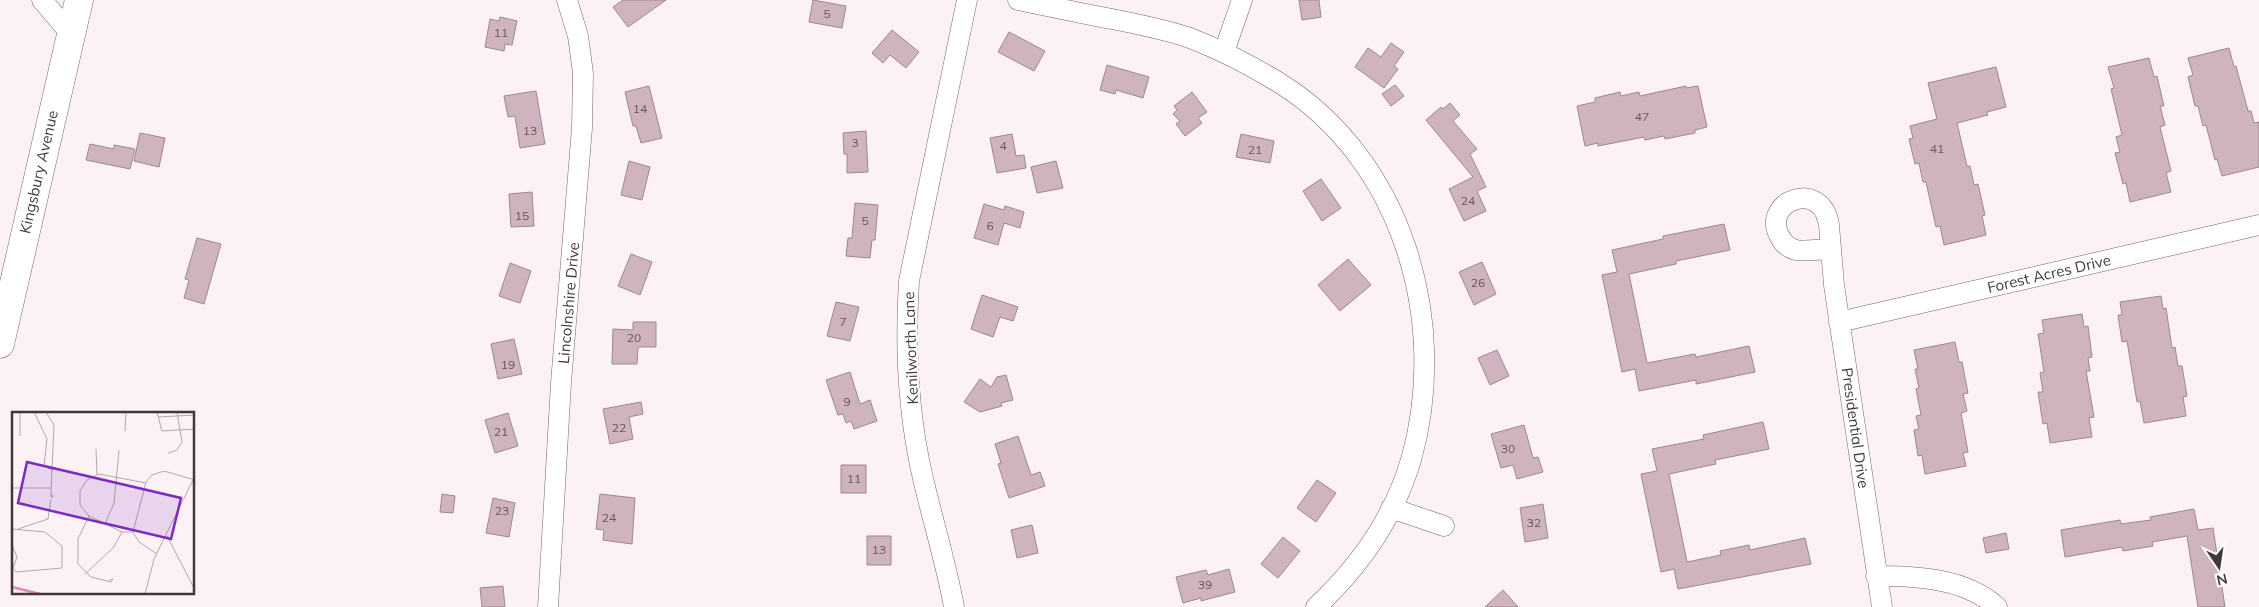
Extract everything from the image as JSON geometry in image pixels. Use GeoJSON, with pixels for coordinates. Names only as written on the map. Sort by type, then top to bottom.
{"type":"FeatureCollection","features":[{"type":"Feature","properties":{"kind":"main road","name":"Kingsbury Avenue"},"geometry":{"type":"LineString","coordinates":[[0,344],[79,0]]}},
{"type":"Feature","properties":{"kind":"street"},"geometry":{"type":"LineString","coordinates":[[42,0],[70,33]]}},
{"type":"Feature","properties":{"kind":"street","name":"Lincolnshire Drive"},"geometry":{"type":"LineString","coordinates":[[548,607],[561,383],[582,128],[583,73],[578,36],[567,0]]}},
{"type":"Feature","properties":{"kind":"street","name":"Kenilworth Lane"},"geometry":{"type":"LineString","coordinates":[[954,607],[922,473],[913,418],[907,318],[909,281],[967,0]]}},
{"type":"Feature","properties":{"kind":"street"},"geometry":{"type":"LineString","coordinates":[[1018,0],[1155,28],[1189,38],[1224,52],[1279,83],[1325,118],[1363,160],[1379,186],[1403,240],[1420,299],[1425,369],[1423,402],[1410,461],[1380,531],[1343,581],[1316,607]]}},
{"type":"Feature","properties":{"kind":"street"},"geometry":{"type":"LineString","coordinates":[[1224,52],[1242,0]]}},
{"type":"Feature","properties":{"kind":"street","name":"Forest Acres Drive"},"geometry":{"type":"LineString","coordinates":[[1839,322],[2259,225]]}},
{"type":"Feature","properties":{"kind":"street","name":"Presidential Drive"},"geometry":{"type":"LineString","coordinates":[[1831,249],[1839,322],[1882,607]]}},
{"type":"Feature","properties":{"kind":"street"},"geometry":{"type":"LineString","coordinates":[[1391,508],[1444,526]]}},
{"type":"Feature","properties":{"kind":"street"},"geometry":{"type":"LineString","coordinates":[[1876,576],[1908,576],[1950,584],[1973,590],[1997,607]]}},
{"type":"Feature","properties":{"kind":"building"},"geometry":{"type":"Polygon","coordinates":[[[623,0],[666,0],[628,27],[613,7],[623,0]]]}},
{"type":"Feature","properties":{"kind":"building"},"geometry":{"type":"Polygon","coordinates":[[[813,0],[846,6],[842,28],[809,22],[813,0]]]}},
{"type":"Feature","properties":{"kind":"building"},"geometry":{"type":"Polygon","coordinates":[[[1299,0],[1319,0],[1321,17],[1302,20],[1299,0]]]}},
{"type":"Feature","properties":{"kind":"building"},"geometry":{"type":"Polygon","coordinates":[[[500,17],[517,21],[512,45],[505,44],[504,51],[485,47],[490,19],[499,21],[500,17]]]}},
{"type":"Feature","properties":{"kind":"building"},"geometry":{"type":"Polygon","coordinates":[[[892,30],[919,52],[906,68],[890,55],[883,63],[872,53],[892,30]]]}},
{"type":"Feature","properties":{"kind":"building"},"geometry":{"type":"Polygon","coordinates":[[[1009,32],[1045,51],[1034,71],[998,52],[1009,32]]]}},
{"type":"Feature","properties":{"kind":"building"},"geometry":{"type":"Polygon","coordinates":[[[1391,43],[1404,52],[1394,66],[1398,69],[1384,88],[1355,67],[1368,48],[1381,57],[1391,43]]]}},
{"type":"Feature","properties":{"kind":"building"},"geometry":{"type":"Polygon","coordinates":[[[2229,48],[2234,67],[2236,66],[2248,111],[2251,111],[2254,123],[2259,122],[2259,167],[2222,176],[2217,159],[2215,160],[2206,125],[2203,126],[2198,106],[2195,106],[2188,77],[2193,75],[2188,58],[2229,48]]]}},
{"type":"Feature","properties":{"kind":"building"},"geometry":{"type":"Polygon","coordinates":[[[2149,58],[2154,77],[2157,76],[2164,106],[2160,106],[2165,125],[2160,127],[2171,171],[2166,173],[2171,192],[2130,202],[2126,183],[2123,184],[2115,153],[2120,152],[2116,137],[2122,135],[2111,89],[2114,88],[2108,67],[2149,58]]]}},
{"type":"Feature","properties":{"kind":"building"},"geometry":{"type":"Polygon","coordinates":[[[1107,65],[1149,77],[1143,98],[1116,90],[1115,94],[1100,90],[1107,65]]]}},
{"type":"Feature","properties":{"kind":"building"},"geometry":{"type":"Polygon","coordinates":[[[1996,67],[2006,107],[1987,112],[1988,115],[1957,123],[1967,166],[1970,166],[1974,185],[1978,184],[1985,215],[1982,216],[1986,235],[1944,245],[1940,226],[1936,227],[1926,182],[1923,182],[1919,163],[1915,164],[1909,139],[1913,138],[1910,126],[1937,119],[1928,83],[1996,67]]]}},
{"type":"Feature","properties":{"kind":"building"},"geometry":{"type":"Polygon","coordinates":[[[1395,85],[1404,96],[1391,106],[1382,94],[1395,85]]]}},
{"type":"Feature","properties":{"kind":"building"},"geometry":{"type":"Polygon","coordinates":[[[649,86],[662,138],[641,143],[636,126],[633,126],[625,92],[649,86]]]}},
{"type":"Feature","properties":{"kind":"building"},"geometry":{"type":"Polygon","coordinates":[[[1686,86],[1686,88],[1698,86],[1707,127],[1695,130],[1695,133],[1665,139],[1664,136],[1645,140],[1644,137],[1598,146],[1598,143],[1585,146],[1577,106],[1595,102],[1595,98],[1620,92],[1621,96],[1639,92],[1640,96],[1686,86]]]}},
{"type":"Feature","properties":{"kind":"building"},"geometry":{"type":"Polygon","coordinates":[[[536,91],[545,144],[520,148],[515,116],[508,117],[504,96],[536,91]]]}},
{"type":"Feature","properties":{"kind":"building"},"geometry":{"type":"Polygon","coordinates":[[[1192,92],[1207,112],[1198,118],[1202,123],[1185,136],[1176,124],[1180,121],[1173,114],[1177,110],[1174,106],[1192,92]]]}},
{"type":"Feature","properties":{"kind":"building"},"geometry":{"type":"Polygon","coordinates":[[[1450,103],[1460,115],[1453,121],[1477,149],[1470,154],[1486,187],[1477,191],[1486,211],[1464,221],[1449,189],[1473,177],[1426,120],[1441,107],[1443,109],[1450,103]]]}},
{"type":"Feature","properties":{"kind":"building"},"geometry":{"type":"Polygon","coordinates":[[[866,131],[868,172],[847,173],[847,154],[844,154],[843,133],[866,131]]]}},
{"type":"Feature","properties":{"kind":"building"},"geometry":{"type":"Polygon","coordinates":[[[140,133],[165,138],[159,167],[134,161],[140,133]]]}},
{"type":"Feature","properties":{"kind":"building"},"geometry":{"type":"Polygon","coordinates":[[[1012,134],[1016,156],[1024,155],[1026,168],[997,173],[990,138],[1012,134]]]}},
{"type":"Feature","properties":{"kind":"building"},"geometry":{"type":"Polygon","coordinates":[[[1241,134],[1274,141],[1270,163],[1236,157],[1241,134]]]}},
{"type":"Feature","properties":{"kind":"building"},"geometry":{"type":"Polygon","coordinates":[[[90,144],[114,149],[114,145],[135,149],[130,169],[86,160],[90,144]]]}},
{"type":"Feature","properties":{"kind":"building"},"geometry":{"type":"Polygon","coordinates":[[[629,161],[650,167],[642,200],[621,195],[629,161]]]}},
{"type":"Feature","properties":{"kind":"building"},"geometry":{"type":"Polygon","coordinates":[[[1056,161],[1063,188],[1037,193],[1031,167],[1056,161]]]}},
{"type":"Feature","properties":{"kind":"building"},"geometry":{"type":"Polygon","coordinates":[[[1321,179],[1341,208],[1322,221],[1303,191],[1321,179]]]}},
{"type":"Feature","properties":{"kind":"building"},"geometry":{"type":"Polygon","coordinates":[[[532,192],[534,226],[511,227],[509,194],[532,192]]]}},
{"type":"Feature","properties":{"kind":"building"},"geometry":{"type":"Polygon","coordinates":[[[855,203],[878,205],[875,240],[872,240],[870,258],[846,256],[848,238],[852,238],[855,203]]]}},
{"type":"Feature","properties":{"kind":"building"},"geometry":{"type":"Polygon","coordinates":[[[984,204],[1004,210],[1005,206],[1024,212],[1020,228],[1004,223],[998,245],[974,238],[984,204]]]}},
{"type":"Feature","properties":{"kind":"building"},"geometry":{"type":"Polygon","coordinates":[[[1724,224],[1730,250],[1676,261],[1676,264],[1629,274],[1647,363],[1695,354],[1696,357],[1749,346],[1755,372],[1696,384],[1696,380],[1639,391],[1635,369],[1622,372],[1602,275],[1617,272],[1612,250],[1663,239],[1663,236],[1724,224]]]}},
{"type":"Feature","properties":{"kind":"building"},"geometry":{"type":"Polygon","coordinates":[[[197,238],[221,244],[204,304],[184,298],[189,280],[185,279],[197,238]]]}},
{"type":"Feature","properties":{"kind":"building"},"geometry":{"type":"Polygon","coordinates":[[[631,254],[652,262],[640,295],[618,286],[631,254]]]}},
{"type":"Feature","properties":{"kind":"building"},"geometry":{"type":"Polygon","coordinates":[[[1348,259],[1371,285],[1340,311],[1318,285],[1348,259]]]}},
{"type":"Feature","properties":{"kind":"building"},"geometry":{"type":"Polygon","coordinates":[[[1482,262],[1496,294],[1474,305],[1459,272],[1482,262]]]}},
{"type":"Feature","properties":{"kind":"building"},"geometry":{"type":"Polygon","coordinates":[[[510,263],[531,271],[520,303],[499,296],[510,263]]]}},
{"type":"Feature","properties":{"kind":"building"},"geometry":{"type":"Polygon","coordinates":[[[982,295],[1018,307],[1013,321],[1000,317],[993,337],[971,329],[982,295]]]}},
{"type":"Feature","properties":{"kind":"building"},"geometry":{"type":"Polygon","coordinates":[[[2161,296],[2163,309],[2166,308],[2172,348],[2175,347],[2178,366],[2182,366],[2187,396],[2183,397],[2186,416],[2144,423],[2140,401],[2137,402],[2127,341],[2122,342],[2118,315],[2122,315],[2120,302],[2161,296]]]}},
{"type":"Feature","properties":{"kind":"building"},"geometry":{"type":"Polygon","coordinates":[[[836,302],[859,307],[850,341],[827,336],[836,302]]]}},
{"type":"Feature","properties":{"kind":"building"},"geometry":{"type":"Polygon","coordinates":[[[2082,314],[2084,327],[2088,326],[2092,357],[2088,358],[2090,371],[2086,371],[2094,417],[2089,418],[2092,437],[2050,443],[2047,423],[2043,424],[2038,392],[2043,392],[2040,373],[2044,372],[2038,334],[2044,333],[2042,320],[2082,314]]]}},
{"type":"Feature","properties":{"kind":"building"},"geometry":{"type":"Polygon","coordinates":[[[633,322],[656,322],[656,347],[638,347],[637,364],[612,364],[613,329],[633,330],[633,322]]]}},
{"type":"Feature","properties":{"kind":"building"},"geometry":{"type":"Polygon","coordinates":[[[514,339],[522,374],[498,379],[491,344],[514,339]]]}},
{"type":"Feature","properties":{"kind":"building"},"geometry":{"type":"Polygon","coordinates":[[[1955,342],[1959,362],[1962,362],[1968,393],[1963,394],[1967,411],[1961,413],[1968,452],[1963,453],[1966,466],[1925,474],[1922,455],[1918,456],[1914,430],[1919,429],[1916,416],[1921,415],[1916,389],[1919,388],[1914,350],[1955,342]]]}},
{"type":"Feature","properties":{"kind":"building"},"geometry":{"type":"Polygon","coordinates":[[[1497,350],[1509,376],[1490,385],[1478,358],[1497,350]]]}},
{"type":"Feature","properties":{"kind":"building"},"geometry":{"type":"Polygon","coordinates":[[[850,372],[860,404],[870,400],[877,421],[854,429],[851,421],[846,423],[843,414],[838,415],[826,380],[850,372]]]}},
{"type":"Feature","properties":{"kind":"building"},"geometry":{"type":"Polygon","coordinates":[[[1006,375],[1013,400],[1001,403],[1002,406],[980,412],[964,402],[980,379],[991,387],[997,377],[1006,375]]]}},
{"type":"Feature","properties":{"kind":"building"},"geometry":{"type":"Polygon","coordinates":[[[641,402],[643,414],[629,417],[633,439],[610,444],[603,409],[641,402]]]}},
{"type":"Feature","properties":{"kind":"building"},"geometry":{"type":"Polygon","coordinates":[[[508,413],[518,446],[495,453],[485,420],[508,413]]]}},
{"type":"Feature","properties":{"kind":"building"},"geometry":{"type":"Polygon","coordinates":[[[1763,422],[1769,449],[1715,460],[1716,464],[1669,474],[1687,562],[1721,555],[1720,551],[1749,545],[1750,550],[1805,538],[1811,564],[1678,589],[1674,569],[1661,572],[1641,474],[1657,471],[1652,449],[1704,439],[1703,435],[1763,422]]]}},
{"type":"Feature","properties":{"kind":"building"},"geometry":{"type":"Polygon","coordinates":[[[1524,425],[1533,458],[1538,457],[1543,472],[1517,479],[1513,465],[1501,468],[1491,434],[1524,425]]]}},
{"type":"Feature","properties":{"kind":"building"},"geometry":{"type":"Polygon","coordinates":[[[1018,436],[1031,475],[1040,472],[1045,486],[1009,498],[998,464],[1001,463],[995,444],[1018,436]]]}},
{"type":"Feature","properties":{"kind":"building"},"geometry":{"type":"Polygon","coordinates":[[[841,465],[866,465],[866,493],[841,493],[841,465]]]}},
{"type":"Feature","properties":{"kind":"building"},"geometry":{"type":"Polygon","coordinates":[[[1317,480],[1336,493],[1316,522],[1297,508],[1317,480]]]}},
{"type":"Feature","properties":{"kind":"building"},"geometry":{"type":"Polygon","coordinates":[[[442,494],[455,496],[453,513],[440,512],[442,494]]]}},
{"type":"Feature","properties":{"kind":"building"},"geometry":{"type":"Polygon","coordinates":[[[600,494],[635,498],[632,544],[603,540],[604,530],[596,529],[600,494]]]}},
{"type":"Feature","properties":{"kind":"building"},"geometry":{"type":"Polygon","coordinates":[[[493,498],[515,503],[509,537],[486,533],[493,498]]]}},
{"type":"Feature","properties":{"kind":"building"},"geometry":{"type":"Polygon","coordinates":[[[1543,504],[1548,538],[1525,542],[1520,508],[1543,504]]]}},
{"type":"Feature","properties":{"kind":"building"},"geometry":{"type":"Polygon","coordinates":[[[2194,509],[2198,530],[2213,528],[2225,607],[2198,607],[2187,536],[2152,542],[2153,546],[2123,551],[2122,547],[2065,557],[2061,530],[2120,520],[2121,524],[2151,520],[2150,517],[2194,509]]]}},
{"type":"Feature","properties":{"kind":"building"},"geometry":{"type":"Polygon","coordinates":[[[1032,525],[1038,553],[1017,558],[1011,530],[1032,525]]]}},
{"type":"Feature","properties":{"kind":"building"},"geometry":{"type":"Polygon","coordinates":[[[2006,533],[2009,549],[1986,553],[1983,538],[2006,533]]]}},
{"type":"Feature","properties":{"kind":"building"},"geometry":{"type":"Polygon","coordinates":[[[867,536],[891,536],[891,565],[867,565],[867,536]]]}},
{"type":"Feature","properties":{"kind":"building"},"geometry":{"type":"Polygon","coordinates":[[[1283,537],[1300,551],[1278,578],[1261,564],[1283,537]]]}},
{"type":"Feature","properties":{"kind":"building"},"geometry":{"type":"Polygon","coordinates":[[[1229,569],[1235,592],[1201,601],[1201,598],[1183,603],[1176,577],[1206,570],[1208,575],[1229,569]]]}},
{"type":"Feature","properties":{"kind":"building"},"geometry":{"type":"Polygon","coordinates":[[[503,586],[505,607],[482,607],[480,588],[503,586]]]}},
{"type":"Feature","properties":{"kind":"building"},"geometry":{"type":"Polygon","coordinates":[[[1503,590],[1518,607],[1485,607],[1503,590]]]}}]}
